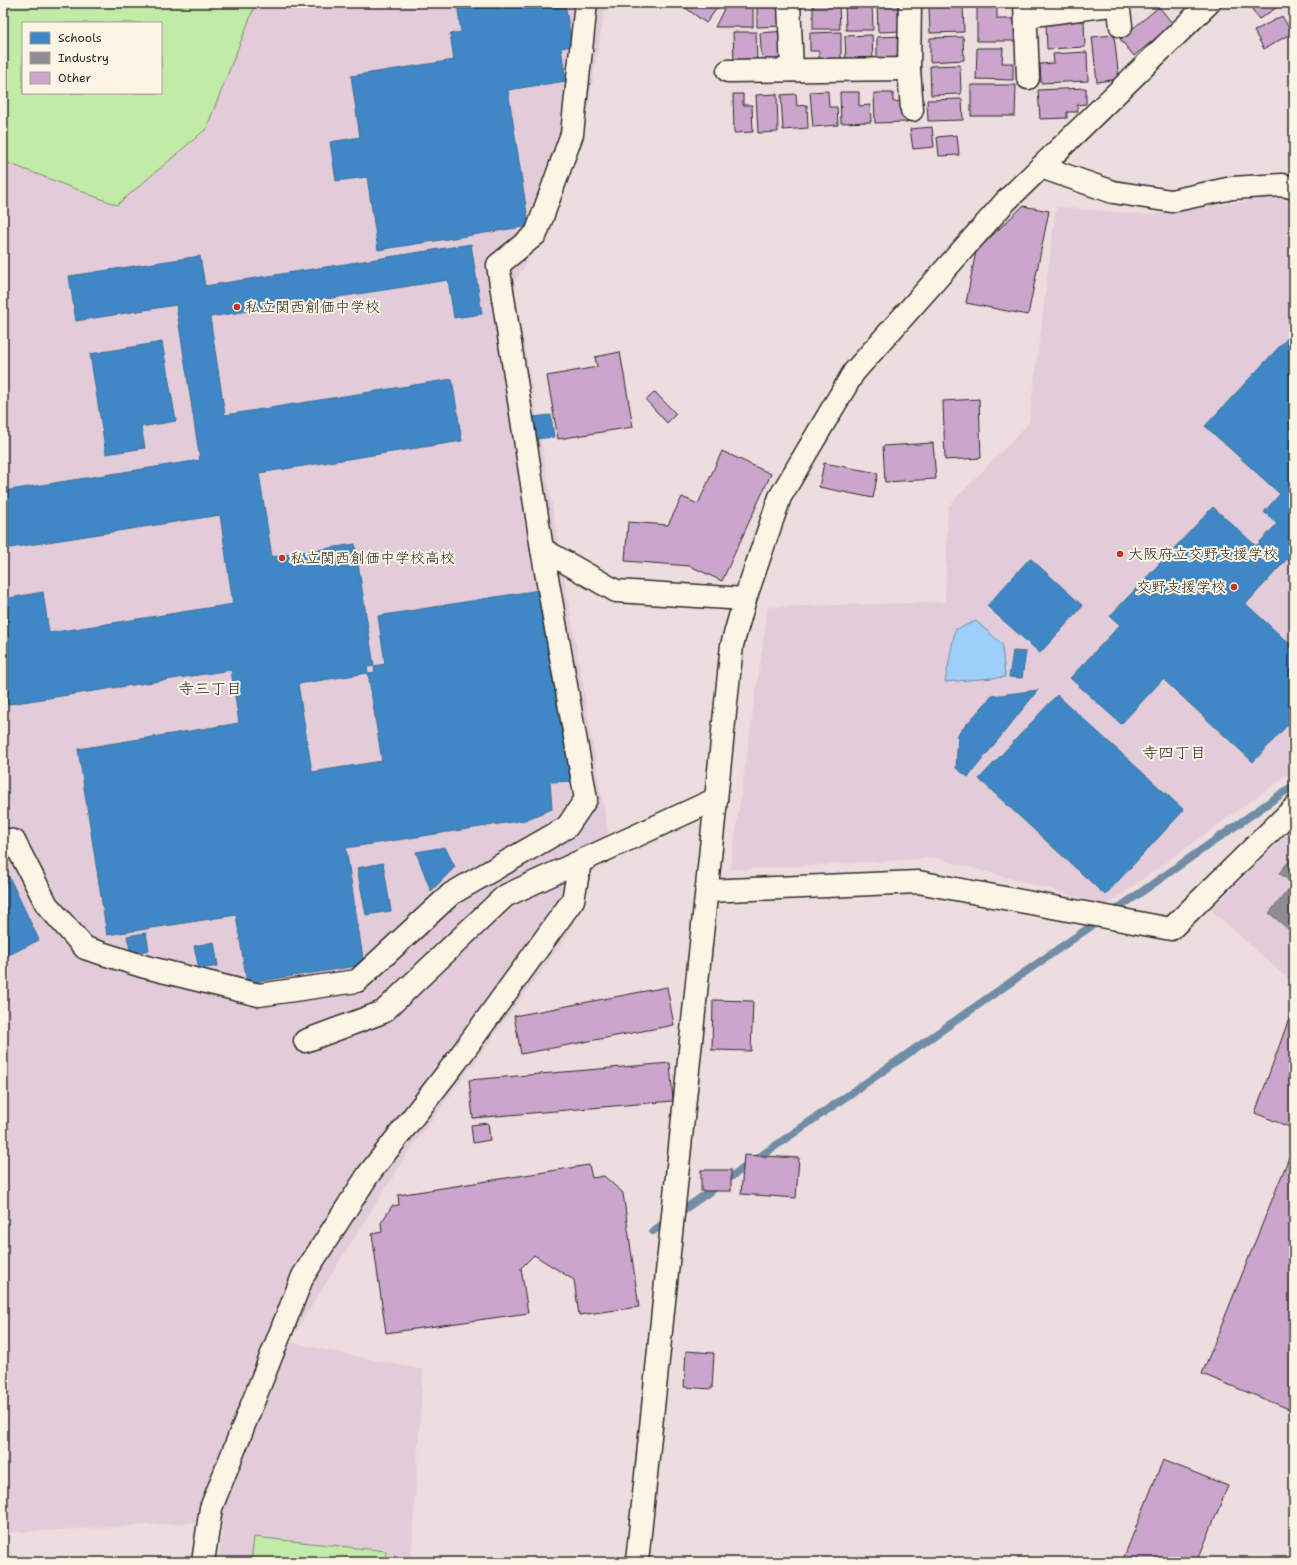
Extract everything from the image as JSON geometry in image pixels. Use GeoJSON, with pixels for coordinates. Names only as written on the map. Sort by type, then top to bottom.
{"type":"FeatureCollection","features":[{"type":"Feature","properties":{"kind":"street"},"geometry":{"type":"LineString","coordinates":[[3,839],[14,841],[47,906],[85,948],[142,966],[258,995],[357,980],[451,894],[567,827],[586,799],[542,549],[498,265],[536,234],[572,134],[586,3]]}},
{"type":"Feature","properties":{"kind":"street"},"geometry":{"type":"LineString","coordinates":[[789,3],[792,70]]}},
{"type":"Feature","properties":{"kind":"street"},"geometry":{"type":"LineString","coordinates":[[910,3],[909,69],[912,110]]}},
{"type":"Feature","properties":{"kind":"street"},"geometry":{"type":"LineString","coordinates":[[638,1562],[732,645],[745,599],[780,497],[854,372],[1005,202],[1208,3]]}},
{"type":"Feature","properties":{"kind":"street"},"geometry":{"type":"LineString","coordinates":[[1028,78],[1025,9],[1118,4],[1121,26]]}},
{"type":"Feature","properties":{"kind":"street"},"geometry":{"type":"LineString","coordinates":[[728,71],[909,69]]}},
{"type":"Feature","properties":{"kind":"street"},"geometry":{"type":"LineString","coordinates":[[1041,167],[1113,192],[1171,202],[1232,188],[1283,184],[1294,188]]}},
{"type":"Feature","properties":{"kind":"street"},"geometry":{"type":"LineString","coordinates":[[542,549],[616,591],[745,599]]}},
{"type":"Feature","properties":{"kind":"street"},"geometry":{"type":"LineString","coordinates":[[305,1041],[383,1012],[505,896],[716,799]]}},
{"type":"Feature","properties":{"kind":"street"},"geometry":{"type":"LineString","coordinates":[[707,891],[918,882],[1171,929],[1294,808]]}},
{"type":"Feature","properties":{"kind":"street"},"geometry":{"type":"LineString","coordinates":[[203,1562],[211,1508],[303,1276],[368,1175],[455,1063],[573,900],[580,862]]}},
{"type":"Feature","properties":{"kind":"shaded area","name":"私立関西創価中学校高校"},"geometry":{"type":"Polygon","coordinates":[[[3,3],[606,3],[583,137],[538,245],[514,283],[608,832],[570,932],[407,1154],[289,1342],[423,1370],[411,1562],[219,1562],[223,1521],[3,1533],[3,3]]]}},
{"type":"Feature","properties":{"kind":"shaded area","name":"大阪府立交野支援学校"},"geometry":{"type":"Polygon","coordinates":[[[1288,195],[1294,201],[1294,770],[1107,905],[936,858],[730,870],[768,607],[945,602],[948,507],[1029,423],[1056,207],[1151,215],[1288,195]]]}},
{"type":"Feature","properties":{"kind":"shaded area"},"geometry":{"type":"Polygon","coordinates":[[[1294,827],[1294,984],[1211,910],[1294,827]]]}},
{"type":"Feature","properties":{"kind":"green space"},"geometry":{"type":"Polygon","coordinates":[[[3,3],[256,3],[206,129],[117,205],[3,161],[3,3]]]}},
{"type":"Feature","properties":{"kind":"green space"},"geometry":{"type":"Polygon","coordinates":[[[254,1537],[386,1551],[385,1562],[251,1562],[254,1537]]]}},
{"type":"Feature","properties":{"kind":"water"},"geometry":{"type":"Polygon","coordinates":[[[976,621],[1002,644],[1005,677],[945,682],[955,630],[976,621]]]}},
{"type":"Feature","properties":{"kind":"building: Schools"},"geometry":{"type":"Polygon","coordinates":[[[457,3],[565,3],[572,46],[561,48],[566,81],[508,90],[529,226],[378,250],[367,177],[336,181],[330,142],[360,137],[351,76],[454,60],[450,34],[461,32],[457,3]]]}},
{"type":"Feature","properties":{"kind":"building: Schools"},"geometry":{"type":"Polygon","coordinates":[[[471,244],[482,314],[454,318],[448,280],[210,317],[225,415],[452,379],[462,441],[259,473],[272,557],[355,544],[374,666],[385,664],[378,616],[545,589],[576,781],[550,782],[552,809],[525,820],[346,848],[364,965],[247,983],[236,915],[107,935],[78,749],[239,723],[231,670],[3,705],[3,599],[43,592],[49,633],[233,604],[220,515],[3,549],[3,491],[200,460],[176,305],[76,321],[69,276],[200,256],[205,286],[471,244]],[[374,666],[367,667],[368,673],[375,672],[374,666]],[[368,673],[298,684],[312,772],[382,761],[368,673]]]}},
{"type":"Feature","properties":{"kind":"building: Schools"},"geometry":{"type":"Polygon","coordinates":[[[1294,331],[1294,566],[1287,559],[1246,604],[1294,648],[1294,718],[1253,762],[1163,679],[1121,724],[1070,678],[1120,625],[1110,616],[1213,507],[1256,546],[1277,524],[1264,512],[1280,494],[1205,426],[1294,331]]]}},
{"type":"Feature","properties":{"kind":"building: Schools"},"geometry":{"type":"Polygon","coordinates":[[[162,342],[176,421],[141,427],[145,448],[106,454],[90,354],[162,342]]]}},
{"type":"Feature","properties":{"kind":"building: Schools"},"geometry":{"type":"Polygon","coordinates":[[[551,415],[554,437],[535,439],[532,417],[551,415]]]}},
{"type":"Feature","properties":{"kind":"building: Schools"},"geometry":{"type":"Polygon","coordinates":[[[1030,558],[1083,606],[1040,653],[987,606],[1030,558]]]}},
{"type":"Feature","properties":{"kind":"building: Schools"},"geometry":{"type":"Polygon","coordinates":[[[1013,651],[1026,652],[1022,678],[1009,677],[1013,651]]]}},
{"type":"Feature","properties":{"kind":"building: Schools"},"geometry":{"type":"Polygon","coordinates":[[[1038,690],[968,777],[956,768],[958,734],[992,696],[1038,690]]]}},
{"type":"Feature","properties":{"kind":"building: Schools"},"geometry":{"type":"Polygon","coordinates":[[[1057,695],[1184,810],[1105,895],[979,779],[1057,695]]]}},
{"type":"Feature","properties":{"kind":"building: Schools"},"geometry":{"type":"Polygon","coordinates":[[[445,847],[455,867],[431,891],[416,852],[445,847]]]}},
{"type":"Feature","properties":{"kind":"building: Schools"},"geometry":{"type":"Polygon","coordinates":[[[383,863],[391,911],[366,915],[357,868],[383,863]]]}},
{"type":"Feature","properties":{"kind":"building: Schools"},"geometry":{"type":"Polygon","coordinates":[[[3,866],[39,940],[3,958],[3,866]]]}},
{"type":"Feature","properties":{"kind":"building: Schools"},"geometry":{"type":"Polygon","coordinates":[[[146,933],[149,950],[131,954],[127,936],[146,933]]]}},
{"type":"Feature","properties":{"kind":"building: Schools"},"geometry":{"type":"Polygon","coordinates":[[[214,942],[218,966],[199,969],[194,946],[214,942]]]}},
{"type":"Feature","properties":{"kind":"building: Industry"},"geometry":{"type":"Polygon","coordinates":[[[1294,855],[1294,934],[1269,913],[1293,884],[1279,873],[1294,855]]]}},
{"type":"Feature","properties":{"kind":"building: Other"},"geometry":{"type":"Polygon","coordinates":[[[685,3],[721,3],[706,23],[683,6],[685,3]]]}},
{"type":"Feature","properties":{"kind":"building: Other"},"geometry":{"type":"Polygon","coordinates":[[[727,3],[753,3],[753,27],[715,27],[727,3]]]}},
{"type":"Feature","properties":{"kind":"building: Other"},"geometry":{"type":"Polygon","coordinates":[[[757,3],[785,3],[786,26],[757,27],[757,3]]]}},
{"type":"Feature","properties":{"kind":"building: Other"},"geometry":{"type":"Polygon","coordinates":[[[813,3],[839,3],[840,29],[813,29],[813,3]]]}},
{"type":"Feature","properties":{"kind":"building: Other"},"geometry":{"type":"Polygon","coordinates":[[[845,3],[872,3],[873,30],[846,30],[845,3]]]}},
{"type":"Feature","properties":{"kind":"building: Other"},"geometry":{"type":"Polygon","coordinates":[[[877,3],[904,3],[905,31],[878,32],[877,3]]]}},
{"type":"Feature","properties":{"kind":"building: Other"},"geometry":{"type":"Polygon","coordinates":[[[1248,3],[1284,3],[1259,19],[1248,3]]]}},
{"type":"Feature","properties":{"kind":"building: Other"},"geometry":{"type":"Polygon","coordinates":[[[963,5],[964,32],[930,33],[929,6],[963,5]]]}},
{"type":"Feature","properties":{"kind":"building: Other"},"geometry":{"type":"Polygon","coordinates":[[[977,6],[997,6],[997,19],[1015,19],[1015,41],[977,41],[977,6]]]}},
{"type":"Feature","properties":{"kind":"building: Other"},"geometry":{"type":"Polygon","coordinates":[[[1159,7],[1173,24],[1134,56],[1120,39],[1159,7]]]}},
{"type":"Feature","properties":{"kind":"building: Other"},"geometry":{"type":"Polygon","coordinates":[[[1282,16],[1292,33],[1264,49],[1254,31],[1282,16]]]}},
{"type":"Feature","properties":{"kind":"building: Other"},"geometry":{"type":"Polygon","coordinates":[[[1084,21],[1085,47],[1047,49],[1046,23],[1084,21]]]}},
{"type":"Feature","properties":{"kind":"building: Other"},"geometry":{"type":"Polygon","coordinates":[[[786,31],[788,63],[762,64],[760,33],[786,31]]]}},
{"type":"Feature","properties":{"kind":"building: Other"},"geometry":{"type":"Polygon","coordinates":[[[733,32],[756,32],[757,61],[734,62],[733,32]]]}},
{"type":"Feature","properties":{"kind":"building: Other"},"geometry":{"type":"Polygon","coordinates":[[[841,32],[841,64],[819,64],[819,51],[810,51],[810,33],[841,32]]]}},
{"type":"Feature","properties":{"kind":"building: Other"},"geometry":{"type":"Polygon","coordinates":[[[872,35],[873,62],[846,63],[845,36],[872,35]]]}},
{"type":"Feature","properties":{"kind":"building: Other"},"geometry":{"type":"Polygon","coordinates":[[[1114,35],[1119,79],[1097,82],[1092,37],[1114,35]]]}},
{"type":"Feature","properties":{"kind":"building: Other"},"geometry":{"type":"Polygon","coordinates":[[[904,36],[904,62],[877,63],[877,37],[904,36]]]}},
{"type":"Feature","properties":{"kind":"building: Other"},"geometry":{"type":"Polygon","coordinates":[[[963,37],[964,60],[930,62],[930,38],[963,37]]]}},
{"type":"Feature","properties":{"kind":"building: Other"},"geometry":{"type":"Polygon","coordinates":[[[977,48],[1003,48],[1002,63],[1013,63],[1013,80],[976,79],[977,48]]]}},
{"type":"Feature","properties":{"kind":"building: Other"},"geometry":{"type":"Polygon","coordinates":[[[1087,52],[1088,81],[1041,83],[1040,64],[1054,63],[1053,54],[1087,52]]]}},
{"type":"Feature","properties":{"kind":"building: Other"},"geometry":{"type":"Polygon","coordinates":[[[960,65],[961,94],[931,95],[930,66],[960,65]]]}},
{"type":"Feature","properties":{"kind":"building: Other"},"geometry":{"type":"Polygon","coordinates":[[[971,85],[1016,85],[1015,116],[971,116],[971,85]]]}},
{"type":"Feature","properties":{"kind":"building: Other"},"geometry":{"type":"Polygon","coordinates":[[[1086,88],[1086,104],[1077,105],[1078,112],[1067,112],[1067,118],[1040,119],[1038,90],[1086,88]]]}},
{"type":"Feature","properties":{"kind":"building: Other"},"geometry":{"type":"Polygon","coordinates":[[[828,91],[829,107],[837,107],[838,125],[813,127],[810,92],[828,91]]]}},
{"type":"Feature","properties":{"kind":"building: Other"},"geometry":{"type":"Polygon","coordinates":[[[840,92],[859,92],[859,106],[870,105],[871,122],[841,123],[840,92]]]}},
{"type":"Feature","properties":{"kind":"building: Other"},"geometry":{"type":"Polygon","coordinates":[[[874,93],[893,93],[893,102],[907,101],[907,122],[875,123],[874,93]]]}},
{"type":"Feature","properties":{"kind":"building: Other"},"geometry":{"type":"Polygon","coordinates":[[[733,94],[743,94],[743,105],[752,105],[753,132],[734,133],[733,94]]]}},
{"type":"Feature","properties":{"kind":"building: Other"},"geometry":{"type":"Polygon","coordinates":[[[777,94],[778,132],[758,133],[756,95],[777,94]]]}},
{"type":"Feature","properties":{"kind":"building: Other"},"geometry":{"type":"Polygon","coordinates":[[[796,94],[797,106],[807,105],[808,128],[783,130],[781,95],[796,94]]]}},
{"type":"Feature","properties":{"kind":"building: Other"},"geometry":{"type":"Polygon","coordinates":[[[962,99],[963,120],[928,121],[927,100],[962,99]]]}},
{"type":"Feature","properties":{"kind":"building: Other"},"geometry":{"type":"Polygon","coordinates":[[[932,127],[934,147],[913,149],[910,129],[932,127]]]}},
{"type":"Feature","properties":{"kind":"building: Other"},"geometry":{"type":"Polygon","coordinates":[[[957,135],[959,155],[939,156],[937,137],[957,135]]]}},
{"type":"Feature","properties":{"kind":"building: Other"},"geometry":{"type":"Polygon","coordinates":[[[1023,206],[1049,211],[1028,315],[966,303],[976,251],[1023,206]]]}},
{"type":"Feature","properties":{"kind":"building: Other"},"geometry":{"type":"Polygon","coordinates":[[[620,352],[633,427],[558,439],[547,376],[597,367],[595,357],[620,352]]]}},
{"type":"Feature","properties":{"kind":"building: Other"},"geometry":{"type":"Polygon","coordinates":[[[655,392],[676,414],[667,423],[646,400],[655,392]]]}},
{"type":"Feature","properties":{"kind":"building: Other"},"geometry":{"type":"Polygon","coordinates":[[[979,399],[981,458],[945,460],[943,401],[979,399]]]}},
{"type":"Feature","properties":{"kind":"building: Other"},"geometry":{"type":"Polygon","coordinates":[[[933,443],[936,479],[885,482],[883,446],[933,443]]]}},
{"type":"Feature","properties":{"kind":"building: Other"},"geometry":{"type":"Polygon","coordinates":[[[722,451],[771,474],[722,581],[690,566],[625,561],[628,522],[668,525],[682,497],[698,504],[722,451]]]}},
{"type":"Feature","properties":{"kind":"building: Other"},"geometry":{"type":"Polygon","coordinates":[[[824,463],[878,473],[873,498],[819,487],[824,463]]]}},
{"type":"Feature","properties":{"kind":"building: Other"},"geometry":{"type":"Polygon","coordinates":[[[667,987],[674,1025],[521,1054],[514,1016],[667,987]]]}},
{"type":"Feature","properties":{"kind":"building: Other"},"geometry":{"type":"Polygon","coordinates":[[[713,1000],[753,1001],[751,1051],[712,1050],[713,1000]]]}},
{"type":"Feature","properties":{"kind":"building: Other"},"geometry":{"type":"Polygon","coordinates":[[[1291,1013],[1294,1015],[1294,1129],[1255,1113],[1291,1013]]]}},
{"type":"Feature","properties":{"kind":"building: Other"},"geometry":{"type":"Polygon","coordinates":[[[670,1063],[673,1101],[473,1118],[469,1080],[670,1063]]]}},
{"type":"Feature","properties":{"kind":"building: Other"},"geometry":{"type":"Polygon","coordinates":[[[488,1123],[490,1140],[473,1143],[471,1125],[488,1123]]]}},
{"type":"Feature","properties":{"kind":"building: Other"},"geometry":{"type":"Polygon","coordinates":[[[1294,1145],[1294,1411],[1202,1374],[1294,1145]]]}},
{"type":"Feature","properties":{"kind":"building: Other"},"geometry":{"type":"Polygon","coordinates":[[[744,1155],[799,1158],[796,1198],[741,1194],[744,1155]]]}},
{"type":"Feature","properties":{"kind":"building: Other"},"geometry":{"type":"Polygon","coordinates":[[[589,1165],[592,1178],[604,1176],[623,1193],[639,1307],[579,1315],[574,1280],[534,1255],[521,1268],[528,1313],[386,1333],[372,1234],[382,1232],[381,1223],[392,1206],[399,1205],[398,1195],[589,1165]]]}},
{"type":"Feature","properties":{"kind":"building: Other"},"geometry":{"type":"Polygon","coordinates":[[[701,1170],[731,1170],[731,1191],[701,1191],[701,1170]]]}},
{"type":"Feature","properties":{"kind":"building: Other"},"geometry":{"type":"Polygon","coordinates":[[[686,1351],[714,1353],[712,1389],[684,1387],[686,1351]]]}},
{"type":"Feature","properties":{"kind":"building: Other"},"geometry":{"type":"Polygon","coordinates":[[[1163,1460],[1228,1486],[1197,1562],[1122,1562],[1163,1460]]]}},
{"type":"Feature","properties":{"kind":"waterway"},"geometry":{"type":"LineString","coordinates":[[1110,914],[1294,785]]}},
{"type":"Feature","properties":{"kind":"waterway"},"geometry":{"type":"LineString","coordinates":[[653,1231],[1100,920]]}},
{"type":"Feature","properties":{"kind":"place","name":"私立関西創価中学校"},"geometry":{"type":"Point","coordinates":[237,307]}},
{"type":"Feature","properties":{"kind":"place","name":"大阪府立交野支援学校"},"geometry":{"type":"Point","coordinates":[1120,554]}},
{"type":"Feature","properties":{"kind":"place","name":"私立関西創価中学校高校"},"geometry":{"type":"Point","coordinates":[282,558]}},
{"type":"Feature","properties":{"kind":"place","name":"交野支援学校"},"geometry":{"type":"Point","coordinates":[1234,587]}},
{"type":"Feature","properties":{"kind":"district","name":"寺三丁目"},"geometry":{"type":"Point","coordinates":[210,688]}},
{"type":"Feature","properties":{"kind":"district","name":"寺四丁目"},"geometry":{"type":"Point","coordinates":[1174,752]}}]}
